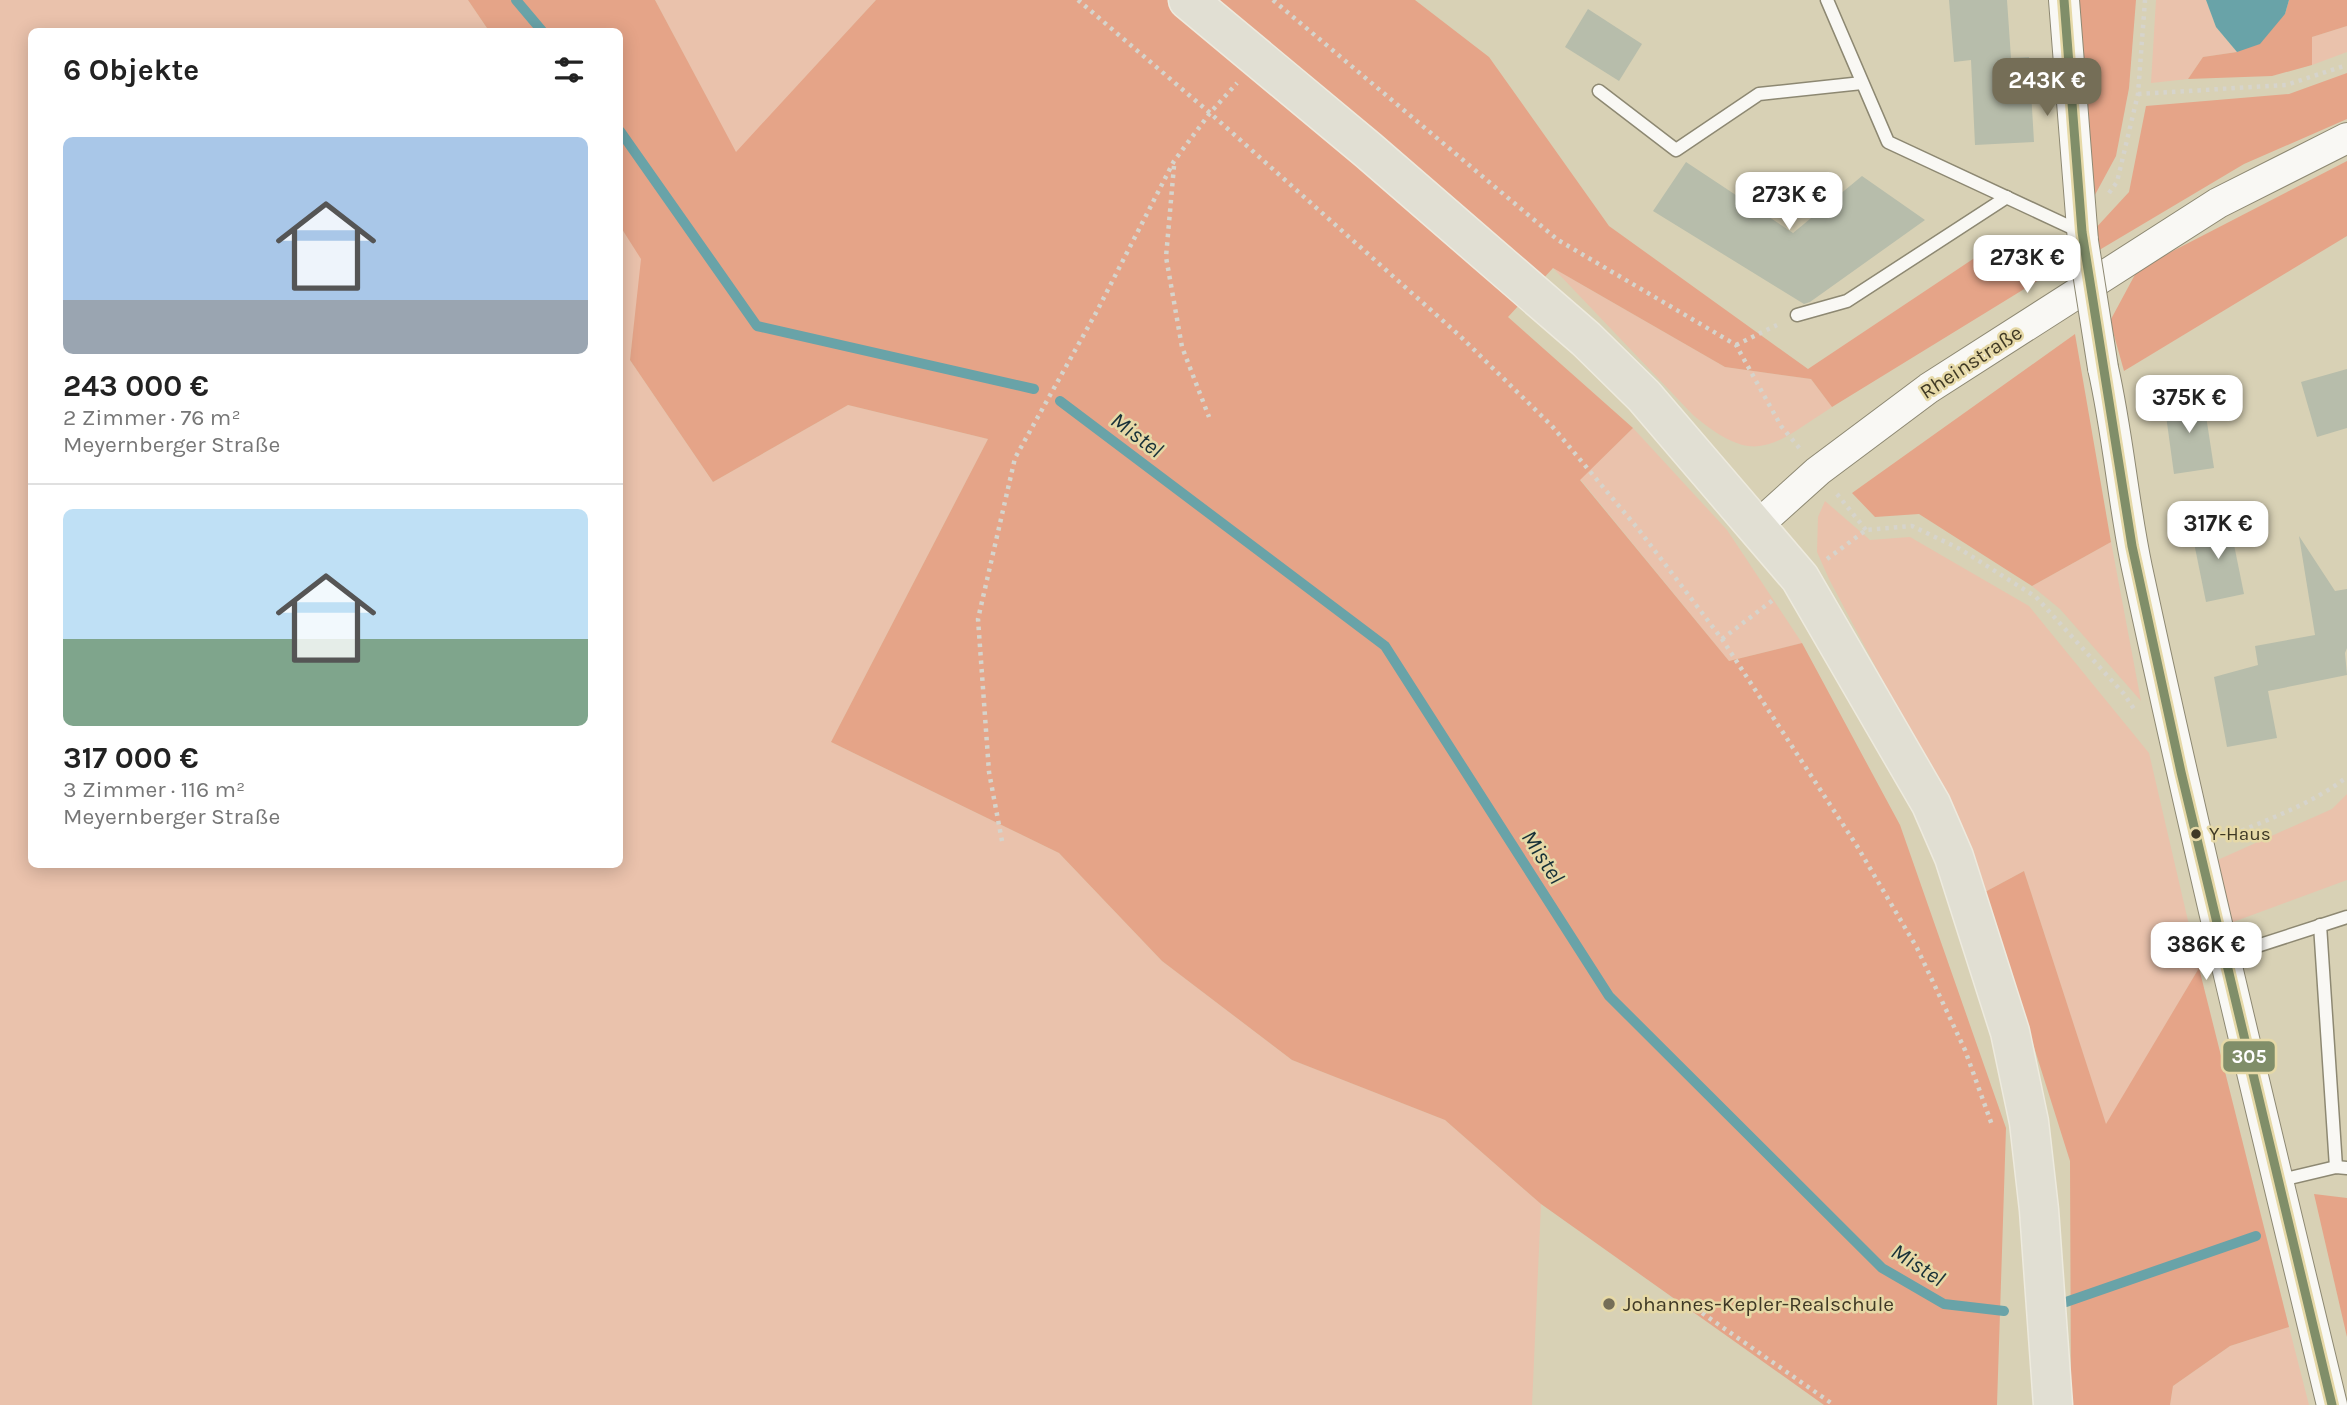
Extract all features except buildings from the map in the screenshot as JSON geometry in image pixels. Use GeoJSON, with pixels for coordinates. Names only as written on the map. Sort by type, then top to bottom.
{"type":"FeatureCollection","features":[{"type":"Feature","properties":{"kind":"main road"},"geometry":{"type":"LineString","coordinates":[[1188,0],[1368,150],[1586,339],[1644,396],[1800,579],[1931,804],[1954,857],[2010,1032],[2026,1109],[2039,1210],[2053,1405]]}},
{"type":"Feature","properties":{"kind":"street"},"geometry":{"type":"LineString","coordinates":[[2064,0],[2082,237],[2132,546],[2180,772],[2332,1405]]}},
{"type":"Feature","properties":{"kind":"street","name":"Rheinstraße"},"geometry":{"type":"LineString","coordinates":[[1757,526],[1818,471],[1929,388],[2218,203],[2347,138]]}},
{"type":"Feature","properties":{"kind":"lane"},"geometry":{"type":"LineString","coordinates":[[1826,0],[1888,142],[2007,197],[2082,237]]}},
{"type":"Feature","properties":{"kind":"lane"},"geometry":{"type":"LineString","coordinates":[[1599,91],[1676,150],[1759,94],[1862,83]]}},
{"type":"Feature","properties":{"kind":"lane"},"geometry":{"type":"LineString","coordinates":[[1797,315],[1847,301],[2007,197]]}},
{"type":"Feature","properties":{"kind":"lane"},"geometry":{"type":"LineString","coordinates":[[2226,956],[2347,917]]}},
{"type":"Feature","properties":{"kind":"lane"},"geometry":{"type":"LineString","coordinates":[[2277,1181],[2341,1167],[2320,925]]}},
{"type":"Feature","properties":{"kind":"path"},"geometry":{"type":"LineString","coordinates":[[1078,0],[1210,113],[1460,336],[1552,426],[1639,530],[1722,639],[1857,846],[1917,948],[1965,1050],[1992,1126]]}},
{"type":"Feature","properties":{"kind":"path"},"geometry":{"type":"LineString","coordinates":[[1273,0],[1558,240],[1736,345],[1781,426]]}},
{"type":"Feature","properties":{"kind":"path"},"geometry":{"type":"LineString","coordinates":[[2082,237],[2117,182],[2138,93],[2145,0]]}},
{"type":"Feature","properties":{"kind":"path"},"geometry":{"type":"LineString","coordinates":[[1002,841],[989,772],[978,619],[1015,458],[1097,311],[1174,161],[1210,113],[1259,59]]}},
{"type":"Feature","properties":{"kind":"path"},"geometry":{"type":"LineString","coordinates":[[2138,93],[2286,85],[2347,65]]}},
{"type":"Feature","properties":{"kind":"path"},"geometry":{"type":"LineString","coordinates":[[1174,161],[1166,257],[1182,347],[1209,417]]}},
{"type":"Feature","properties":{"kind":"path"},"geometry":{"type":"LineString","coordinates":[[1736,345],[1797,315]]}},
{"type":"Feature","properties":{"kind":"path"},"geometry":{"type":"LineString","coordinates":[[1851,511],[1866,530]]}},
{"type":"Feature","properties":{"kind":"path"},"geometry":{"type":"LineString","coordinates":[[1825,560],[1866,530],[1912,526],[1960,549],[2036,597],[2124,694],[2137,713]]}},
{"type":"Feature","properties":{"kind":"path"},"geometry":{"type":"LineString","coordinates":[[1722,639],[1765,605]]}},
{"type":"Feature","properties":{"kind":"path"},"geometry":{"type":"LineString","coordinates":[[2200,848],[2297,807],[2347,777]]}},
{"type":"Feature","properties":{"kind":"path"},"geometry":{"type":"LineString","coordinates":[[1702,1313],[1834,1405]]}},
{"type":"Feature","properties":{"kind":"shaded area"},"geometry":{"type":"Polygon","coordinates":[[[0,0],[468,0],[487,28],[28,28],[28,868],[623,868],[623,230],[642,259],[630,360],[713,482],[848,405],[988,439],[831,742],[1059,853],[1162,961],[1292,1060],[1445,1120],[1541,1204],[1532,1405],[0,1405],[0,0]]]}},
{"type":"Feature","properties":{"kind":"shaded area"},"geometry":{"type":"Polygon","coordinates":[[[468,0],[655,0],[736,152],[876,0],[1415,0],[1489,57],[1609,226],[1808,369],[2006,237],[2047,275],[1832,407],[1811,379],[1725,367],[1553,268],[1508,317],[1633,428],[1580,480],[1729,661],[1802,643],[1900,825],[2006,1128],[1997,1405],[1824,1405],[1541,1204],[1445,1120],[1292,1060],[1162,961],[1059,853],[831,742],[988,439],[848,405],[713,482],[630,360],[641,259],[623,231],[623,28],[487,28],[468,0]]]}},
{"type":"Feature","properties":{"kind":"shaded area"},"geometry":{"type":"Polygon","coordinates":[[[655,0],[876,0],[736,153],[655,0]]]}},
{"type":"Feature","properties":{"kind":"shaded area"},"geometry":{"type":"Polygon","coordinates":[[[2077,0],[2136,0],[2129,88],[2116,156],[2090,204],[2077,0]]]}},
{"type":"Feature","properties":{"kind":"shaded area"},"geometry":{"type":"Polygon","coordinates":[[[2156,0],[2206,0],[2216,27],[2237,52],[2203,57],[2188,79],[2151,83],[2156,0]]]}},
{"type":"Feature","properties":{"kind":"shaded area"},"geometry":{"type":"Polygon","coordinates":[[[2289,0],[2347,0],[2347,26],[2312,37],[2312,65],[2272,76],[2188,79],[2203,57],[2237,52],[2285,14],[2289,0]]]}},
{"type":"Feature","properties":{"kind":"shaded area"},"geometry":{"type":"Polygon","coordinates":[[[2347,26],[2347,52],[2312,65],[2312,37],[2347,26]]]}},
{"type":"Feature","properties":{"kind":"shaded area"},"geometry":{"type":"Polygon","coordinates":[[[2347,73],[2347,119],[2244,164],[2096,252],[2093,231],[2129,192],[2146,106],[2289,94],[2347,73]]]}},
{"type":"Feature","properties":{"kind":"shaded area"},"geometry":{"type":"Polygon","coordinates":[[[2347,161],[2347,236],[2124,371],[2110,321],[2138,269],[2347,161]]]}},
{"type":"Feature","properties":{"kind":"shaded area"},"geometry":{"type":"Polygon","coordinates":[[[1553,268],[1725,367],[1811,379],[1832,407],[1794,432],[1764,446],[1733,442],[1693,415],[1553,268]]]}},
{"type":"Feature","properties":{"kind":"shaded area"},"geometry":{"type":"Polygon","coordinates":[[[2075,334],[2111,542],[2032,586],[1919,514],[1875,517],[1852,493],[2075,334]]]}},
{"type":"Feature","properties":{"kind":"shaded area"},"geometry":{"type":"Polygon","coordinates":[[[1633,428],[1727,530],[1802,643],[1729,661],[1580,479],[1633,428]]]}},
{"type":"Feature","properties":{"kind":"shaded area"},"geometry":{"type":"Polygon","coordinates":[[[1825,501],[1870,540],[1910,537],[2029,606],[2149,753],[2199,968],[2106,1125],[2024,871],[1985,892],[1951,809],[1817,552],[1818,517],[1825,501]]]}},
{"type":"Feature","properties":{"kind":"shaded area"},"geometry":{"type":"Polygon","coordinates":[[[2111,542],[2141,701],[2060,609],[2032,586],[2111,542]]]}},
{"type":"Feature","properties":{"kind":"shaded area"},"geometry":{"type":"Polygon","coordinates":[[[2347,794],[2347,880],[2225,925],[2213,862],[2332,809],[2347,794]]]}},
{"type":"Feature","properties":{"kind":"shaded area"},"geometry":{"type":"Polygon","coordinates":[[[2024,871],[2106,1124],[2199,968],[2289,1327],[2230,1346],[2173,1386],[2170,1405],[2071,1405],[2070,1161],[1985,892],[2024,871]]]}},
{"type":"Feature","properties":{"kind":"shaded area"},"geometry":{"type":"Polygon","coordinates":[[[2314,1194],[2347,1198],[2347,1337],[2314,1194]]]}},
{"type":"Feature","properties":{"kind":"shaded area"},"geometry":{"type":"Polygon","coordinates":[[[2289,1327],[2309,1405],[2170,1405],[2173,1386],[2230,1346],[2289,1327]]]}},
{"type":"Feature","properties":{"kind":"water"},"geometry":{"type":"Polygon","coordinates":[[[2206,0],[2289,0],[2285,14],[2260,44],[2237,52],[2216,27],[2206,0]]]}},
{"type":"Feature","properties":{"kind":"waterway","name":"Mistel"},"geometry":{"type":"LineString","coordinates":[[516,0],[540,28]]}},
{"type":"Feature","properties":{"kind":"waterway","name":"Mistel"},"geometry":{"type":"LineString","coordinates":[[623,135],[757,326],[1034,389]]}},
{"type":"Feature","properties":{"kind":"waterway","name":"Mistel"},"geometry":{"type":"LineString","coordinates":[[1060,401],[1385,646],[1609,996],[1882,1268],[1944,1304],[2004,1311]]}},
{"type":"Feature","properties":{"kind":"waterway","name":"Mistel"},"geometry":{"type":"LineString","coordinates":[[2066,1302],[2256,1236]]}},
{"type":"Feature","properties":{"kind":"transit line","name":"305"},"geometry":{"type":"LineString","coordinates":[[2064,0],[2082,232],[2132,546],[2181,772],[2332,1405]]}},
{"type":"Feature","properties":{"kind":"place","name":"Y-Haus"},"geometry":{"type":"Point","coordinates":[2196,834]}},
{"type":"Feature","properties":{"kind":"place","name":"Johannes-Kepler-Realschule"},"geometry":{"type":"Point","coordinates":[1609,1304]}}]}
